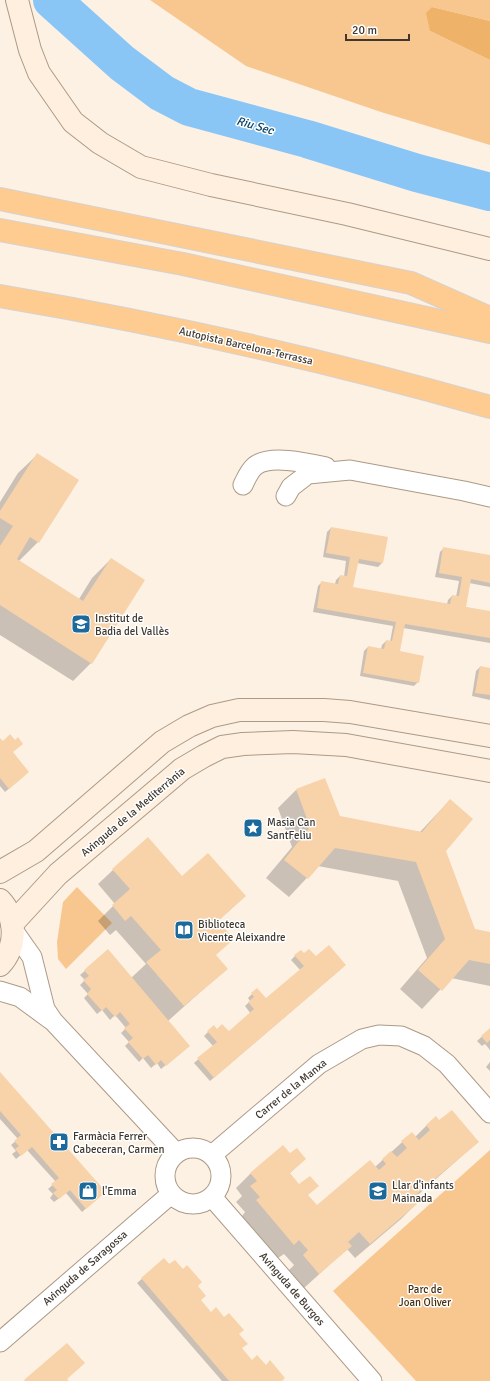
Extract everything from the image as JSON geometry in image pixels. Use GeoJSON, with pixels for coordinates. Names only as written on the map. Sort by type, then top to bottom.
{"type":"FeatureCollection","features":[{"type":"Feature","properties":{"kind":"highway"},"geometry":{"type":"LineString","coordinates":[[0,199],[411,283],[490,318]]}},
{"type":"Feature","properties":{"kind":"highway"},"geometry":{"type":"LineString","coordinates":[[0,230],[182,264],[490,332]]}},
{"type":"Feature","properties":{"kind":"highway","name":"Autopista Barcelona-Terrassa"},"geometry":{"type":"LineString","coordinates":[[0,296],[152,324],[256,347],[367,374],[490,407]]}},
{"type":"Feature","properties":{"kind":"street"},"geometry":{"type":"LineString","coordinates":[[17,0],[24,28],[39,73],[73,122],[100,143],[141,167],[211,185],[347,214],[490,249]]}},
{"type":"Feature","properties":{"kind":"street"},"geometry":{"type":"LineString","coordinates":[[243,485],[254,467],[266,460],[305,463],[350,470],[490,497]]}},
{"type":"Feature","properties":{"kind":"street"},"geometry":{"type":"LineString","coordinates":[[286,496],[291,487],[308,474],[350,470]]}},
{"type":"Feature","properties":{"kind":"street"},"geometry":{"type":"LineString","coordinates":[[0,872],[36,851],[162,742],[189,726],[212,716],[239,710],[324,710],[350,712],[490,736]]}},
{"type":"Feature","properties":{"kind":"street","name":"Avinguda de la Mediterrània"},"geometry":{"type":"LineString","coordinates":[[13,927],[58,874],[182,769],[222,747],[242,744],[286,743],[340,745],[490,771]]}},
{"type":"Feature","properties":{"kind":"street"},"geometry":{"type":"LineString","coordinates":[[0,900],[9,913],[13,927],[32,957],[45,1010],[53,1021],[176,1153]]}},
{"type":"Feature","properties":{"kind":"street"},"geometry":{"type":"LineString","coordinates":[[0,965],[8,953],[12,941],[13,927]]}},
{"type":"Feature","properties":{"kind":"street"},"geometry":{"type":"LineString","coordinates":[[0,991],[20,997],[53,1021]]}},
{"type":"Feature","properties":{"kind":"street","name":"Carrer de la Manxa"},"geometry":{"type":"LineString","coordinates":[[212,1155],[319,1064],[362,1039],[380,1035],[401,1036],[424,1046],[447,1064],[490,1113]]}},
{"type":"Feature","properties":{"kind":"street"},"geometry":{"type":"LineString","coordinates":[[194,1147],[204,1150],[212,1155],[218,1162],[221,1171],[219,1185],[212,1197],[196,1204],[187,1204],[178,1200],[171,1194],[165,1182],[165,1168],[169,1160],[176,1153],[185,1148],[194,1147]]}},
{"type":"Feature","properties":{"kind":"street","name":"Avinguda de Saragossa"},"geometry":{"type":"LineString","coordinates":[[0,1342],[171,1194]]}},
{"type":"Feature","properties":{"kind":"street","name":"Avinguda de Burgos"},"geometry":{"type":"LineString","coordinates":[[212,1197],[372,1381]]}},
{"type":"Feature","properties":{"kind":"green space"},"geometry":{"type":"Polygon","coordinates":[[[150,0],[490,0],[490,21],[432,7],[430,31],[490,60],[490,145],[381,112],[246,66],[150,0]]]}},
{"type":"Feature","properties":{"kind":"green space"},"geometry":{"type":"Polygon","coordinates":[[[77,887],[112,923],[66,969],[58,959],[57,942],[63,902],[77,887]]]}},
{"type":"Feature","properties":{"kind":"green space","name":"Parc de Joan Oliver"},"geometry":{"type":"Polygon","coordinates":[[[490,1150],[490,1381],[416,1381],[333,1291],[490,1150]]]}},
{"type":"Feature","properties":{"kind":"shaded area"},"geometry":{"type":"Polygon","coordinates":[[[432,7],[490,21],[490,60],[430,31],[426,13],[432,7]]]}},
{"type":"Feature","properties":{"kind":"building"},"geometry":{"type":"Polygon","coordinates":[[[37,453],[79,480],[39,543],[30,537],[17,559],[83,601],[111,558],[145,580],[92,664],[0,605],[0,546],[13,526],[0,518],[0,511],[37,453]]]}},
{"type":"Feature","properties":{"kind":"building"},"geometry":{"type":"Polygon","coordinates":[[[331,527],[388,537],[383,563],[359,559],[353,587],[450,604],[452,595],[459,596],[462,577],[439,573],[443,547],[490,555],[490,583],[471,579],[466,607],[490,611],[490,638],[405,624],[400,651],[424,656],[419,683],[363,673],[368,646],[384,649],[386,640],[392,641],[396,622],[317,608],[321,581],[338,584],[340,575],[347,576],[350,557],[326,553],[331,527]]]}},
{"type":"Feature","properties":{"kind":"building"},"geometry":{"type":"Polygon","coordinates":[[[480,666],[490,668],[490,695],[475,693],[480,666]]]}},
{"type":"Feature","properties":{"kind":"building"},"geometry":{"type":"Polygon","coordinates":[[[10,734],[15,740],[18,737],[23,744],[13,752],[29,772],[9,789],[0,778],[0,738],[3,741],[10,734]]]}},
{"type":"Feature","properties":{"kind":"building"},"geometry":{"type":"Polygon","coordinates":[[[325,778],[340,816],[422,832],[450,799],[473,819],[446,851],[475,929],[490,932],[490,964],[469,960],[442,991],[418,970],[445,939],[416,862],[335,848],[308,879],[284,860],[310,827],[296,789],[325,778]]]}},
{"type":"Feature","properties":{"kind":"building","name":"Biblioteca Vicente Aleixandre"},"geometry":{"type":"Polygon","coordinates":[[[148,837],[182,876],[208,853],[246,896],[218,921],[234,939],[216,955],[228,969],[184,1006],[146,962],[161,950],[131,916],[125,921],[112,905],[130,889],[112,869],[148,837]]]}},
{"type":"Feature","properties":{"kind":"building"},"geometry":{"type":"Polygon","coordinates":[[[329,945],[346,965],[214,1078],[197,1058],[217,1042],[207,1031],[214,1025],[217,1029],[222,1024],[229,1031],[254,1009],[248,1002],[254,997],[251,993],[257,988],[266,998],[304,966],[294,955],[301,950],[304,953],[309,949],[316,956],[329,945]]]}},
{"type":"Feature","properties":{"kind":"building"},"geometry":{"type":"Polygon","coordinates":[[[108,949],[190,1046],[166,1066],[161,1060],[156,1065],[148,1055],[143,1059],[128,1042],[133,1038],[124,1028],[130,1024],[120,1012],[115,1017],[106,1007],[102,1011],[87,994],[91,989],[83,980],[89,976],[84,970],[108,949]]]}},
{"type":"Feature","properties":{"kind":"building"},"geometry":{"type":"Polygon","coordinates":[[[490,1028],[490,1040],[487,1043],[481,1036],[490,1028]]]}},
{"type":"Feature","properties":{"kind":"building"},"geometry":{"type":"Polygon","coordinates":[[[0,1072],[106,1192],[86,1209],[70,1190],[59,1199],[53,1193],[57,1190],[51,1184],[59,1178],[32,1147],[21,1156],[15,1149],[19,1146],[14,1141],[21,1135],[0,1111],[0,1072]]]}},
{"type":"Feature","properties":{"kind":"building","name":"Llar d'infants Mainada"},"geometry":{"type":"Polygon","coordinates":[[[452,1110],[479,1142],[412,1198],[417,1204],[370,1244],[359,1232],[348,1242],[352,1246],[319,1274],[303,1255],[308,1250],[299,1240],[294,1245],[256,1200],[260,1197],[250,1186],[257,1181],[250,1173],[283,1145],[290,1153],[297,1148],[306,1159],[290,1173],[299,1184],[310,1176],[319,1186],[308,1195],[317,1205],[370,1160],[379,1170],[386,1164],[382,1159],[391,1151],[397,1157],[407,1148],[401,1141],[412,1132],[419,1140],[430,1130],[426,1125],[436,1116],[439,1120],[452,1110]]]}},
{"type":"Feature","properties":{"kind":"building"},"geometry":{"type":"Polygon","coordinates":[[[164,1258],[169,1264],[175,1260],[183,1269],[187,1265],[202,1282],[198,1286],[206,1296],[201,1300],[211,1312],[216,1307],[224,1317],[229,1313],[244,1330],[239,1334],[248,1344],[242,1348],[252,1360],[257,1355],[266,1365],[270,1360],[285,1378],[282,1381],[229,1381],[141,1278],[164,1258]]]}},
{"type":"Feature","properties":{"kind":"building"},"geometry":{"type":"Polygon","coordinates":[[[67,1343],[85,1363],[67,1379],[69,1381],[24,1380],[67,1343]]]}},
{"type":"Feature","properties":{"kind":"waterway","name":"Riu Sec"},"geometry":{"type":"LineString","coordinates":[[52,0],[122,63],[162,93],[189,107],[307,139],[417,173],[490,192]]}},
{"type":"Feature","properties":{"kind":"place","name":"Institut de Badia del Vallès"},"geometry":{"type":"Point","coordinates":[81,624]}},
{"type":"Feature","properties":{"kind":"place","name":"Masia Can SantFeliu"},"geometry":{"type":"Point","coordinates":[253,828]}},
{"type":"Feature","properties":{"kind":"place","name":"Biblioteca Vicente Aleixandre"},"geometry":{"type":"Point","coordinates":[184,930]}},
{"type":"Feature","properties":{"kind":"place","name":"Farmàcia Ferrer Cabeceran, Carmen"},"geometry":{"type":"Point","coordinates":[59,1142]}},
{"type":"Feature","properties":{"kind":"place","name":"l'Emma"},"geometry":{"type":"Point","coordinates":[88,1191]}},
{"type":"Feature","properties":{"kind":"place","name":"Llar d'infants Mainada"},"geometry":{"type":"Point","coordinates":[378,1191]}}]}
